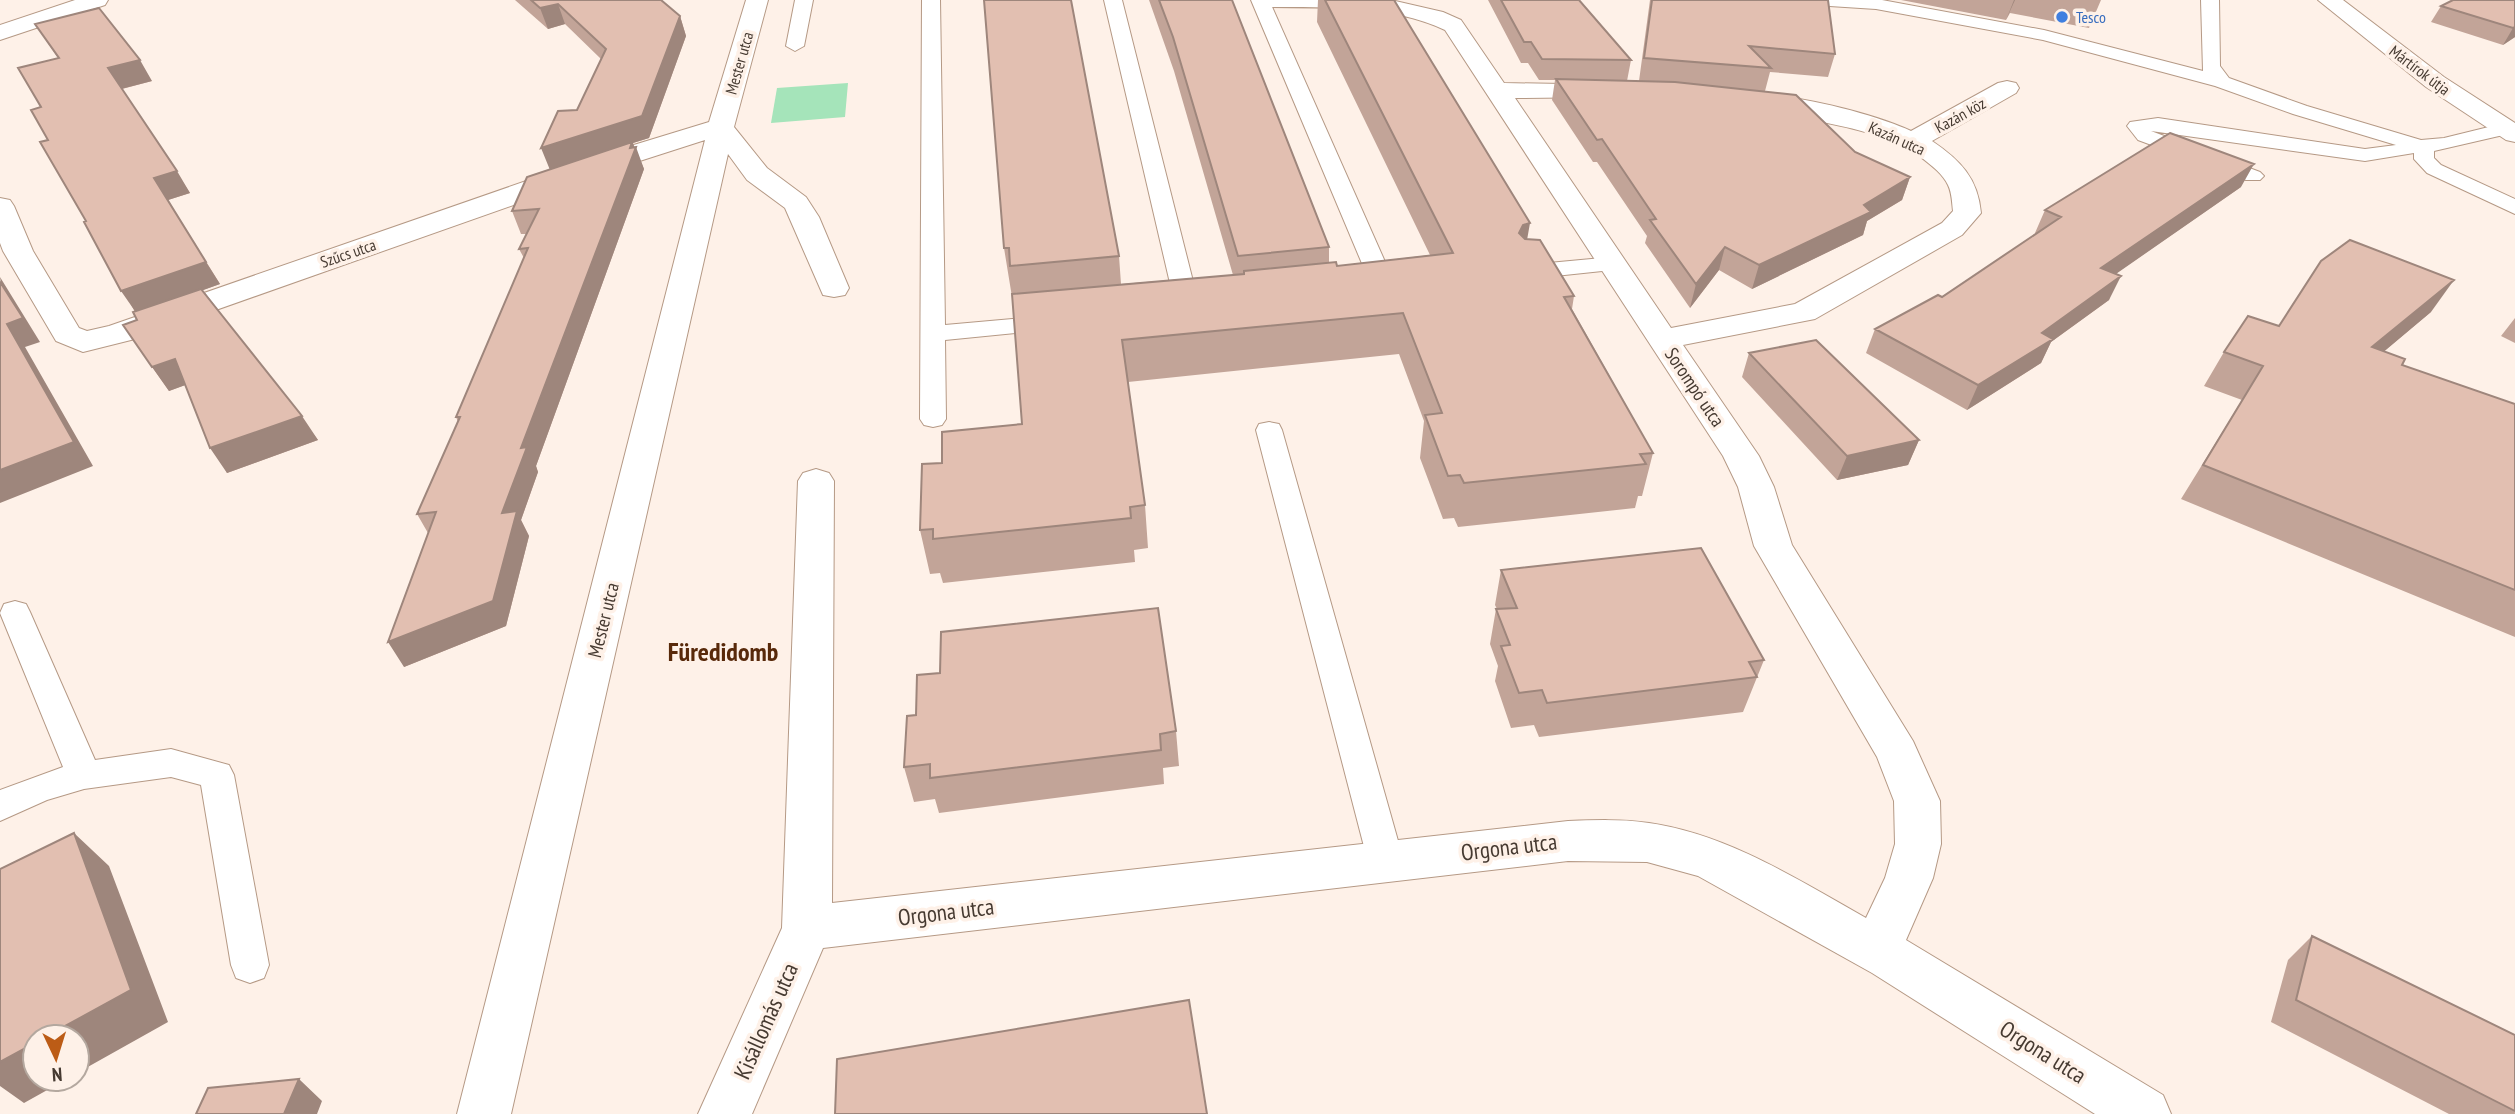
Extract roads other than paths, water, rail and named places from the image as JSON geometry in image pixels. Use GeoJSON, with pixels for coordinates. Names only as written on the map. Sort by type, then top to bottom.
{"type":"FeatureCollection","features":[{"type":"Feature","properties":{"kind":"street"},"geometry":{"type":"LineString","coordinates":[[0,33],[97,0]]}},
{"type":"Feature","properties":{"kind":"street","name":"Mester utca"},"geometry":{"type":"LineString","coordinates":[[484,1114],[721,127],[757,0]]}},
{"type":"Feature","properties":{"kind":"street","name":"Sorompó utca"},"geometry":{"type":"LineString","coordinates":[[1262,0],[1387,3],[1434,14],[1453,25],[1741,456],[1756,487],[1773,546],[1897,753],[1917,801],[1918,844],[1909,878],[1877,949]]}},
{"type":"Feature","properties":{"kind":"street","name":"Mártírok útja"},"geometry":{"type":"LineString","coordinates":[[2329,0],[2435,82],[2510,132]]}},
{"type":"Feature","properties":{"kind":"street","name":"Kazán köz"},"geometry":{"type":"LineString","coordinates":[[1913,141],[2007,88]]}},
{"type":"Feature","properties":{"kind":"street"},"geometry":{"type":"LineString","coordinates":[[1497,91],[1634,92]]}},
{"type":"Feature","properties":{"kind":"street","name":"Kazán utca"},"geometry":{"type":"LineString","coordinates":[[1662,338],[1804,312],[1952,229],[1967,212],[1966,194],[1958,177],[1941,159],[1913,141],[1883,129],[1816,111],[1734,101]]}},
{"type":"Feature","properties":{"kind":"street"},"geometry":{"type":"LineString","coordinates":[[721,127],[757,174],[796,203],[805,216],[834,288]]}},
{"type":"Feature","properties":{"kind":"street","name":"Szűcs utca"},"geometry":{"type":"LineString","coordinates":[[0,206],[9,254],[68,334],[83,342],[120,333],[611,161],[721,127]]}},
{"type":"Feature","properties":{"kind":"street"},"geometry":{"type":"LineString","coordinates":[[807,928],[816,481]]}},
{"type":"Feature","properties":{"kind":"street","name":"Orgona utca"},"geometry":{"type":"LineString","coordinates":[[807,928],[1568,841],[1618,839],[1658,844],[1689,852],[1746,877],[1877,949],[2144,1114]]}},
{"type":"Feature","properties":{"kind":"street","name":"Kisállomás utca"},"geometry":{"type":"LineString","coordinates":[[725,1114],[807,928]]}},
{"type":"Feature","properties":{"kind":"lane"},"geometry":{"type":"LineString","coordinates":[[795,46],[804,0]]}},
{"type":"Feature","properties":{"kind":"lane"},"geometry":{"type":"LineString","coordinates":[[931,0],[933,419]]}},
{"type":"Feature","properties":{"kind":"lane"},"geometry":{"type":"LineString","coordinates":[[1114,0],[1188,309]]}},
{"type":"Feature","properties":{"kind":"lane"},"geometry":{"type":"LineString","coordinates":[[1262,0],[1378,273],[1377,280],[1370,286],[1331,294]]}},
{"type":"Feature","properties":{"kind":"lane"},"geometry":{"type":"LineString","coordinates":[[1814,0],[1876,4],[2044,35],[2222,82],[2379,135],[2424,145]]}},
{"type":"Feature","properties":{"kind":"lane"},"geometry":{"type":"LineString","coordinates":[[2210,0],[2211,66],[2213,73],[2222,82]]}},
{"type":"Feature","properties":{"kind":"lane"},"geometry":{"type":"LineString","coordinates":[[2253,176],[2145,136],[2137,126],[2158,124],[2365,155],[2510,132]]}},
{"type":"Feature","properties":{"kind":"lane"},"geometry":{"type":"LineString","coordinates":[[2424,145],[2425,162],[2434,169],[2515,207]]}},
{"type":"Feature","properties":{"kind":"lane"},"geometry":{"type":"LineString","coordinates":[[1527,272],[1613,264]]}},
{"type":"Feature","properties":{"kind":"lane"},"geometry":{"type":"LineString","coordinates":[[1161,311],[1214,306]]}},
{"type":"Feature","properties":{"kind":"lane"},"geometry":{"type":"LineString","coordinates":[[932,334],[1080,319]]}},
{"type":"Feature","properties":{"kind":"lane"},"geometry":{"type":"LineString","coordinates":[[1269,430],[1386,862]]}},
{"type":"Feature","properties":{"kind":"lane"},"geometry":{"type":"LineString","coordinates":[[15,612],[84,775]]}},
{"type":"Feature","properties":{"kind":"lane"},"geometry":{"type":"LineString","coordinates":[[0,806],[37,789],[84,775],[171,764],[217,775],[250,965]]}},
{"type":"Feature","properties":{"kind":"place","name":"Tesco"},"geometry":{"type":"Point","coordinates":[2062,17]}},
{"type":"Feature","properties":{"kind":"district","name":"Füredidomb"},"geometry":{"type":"Point","coordinates":[723,652]}}]}
